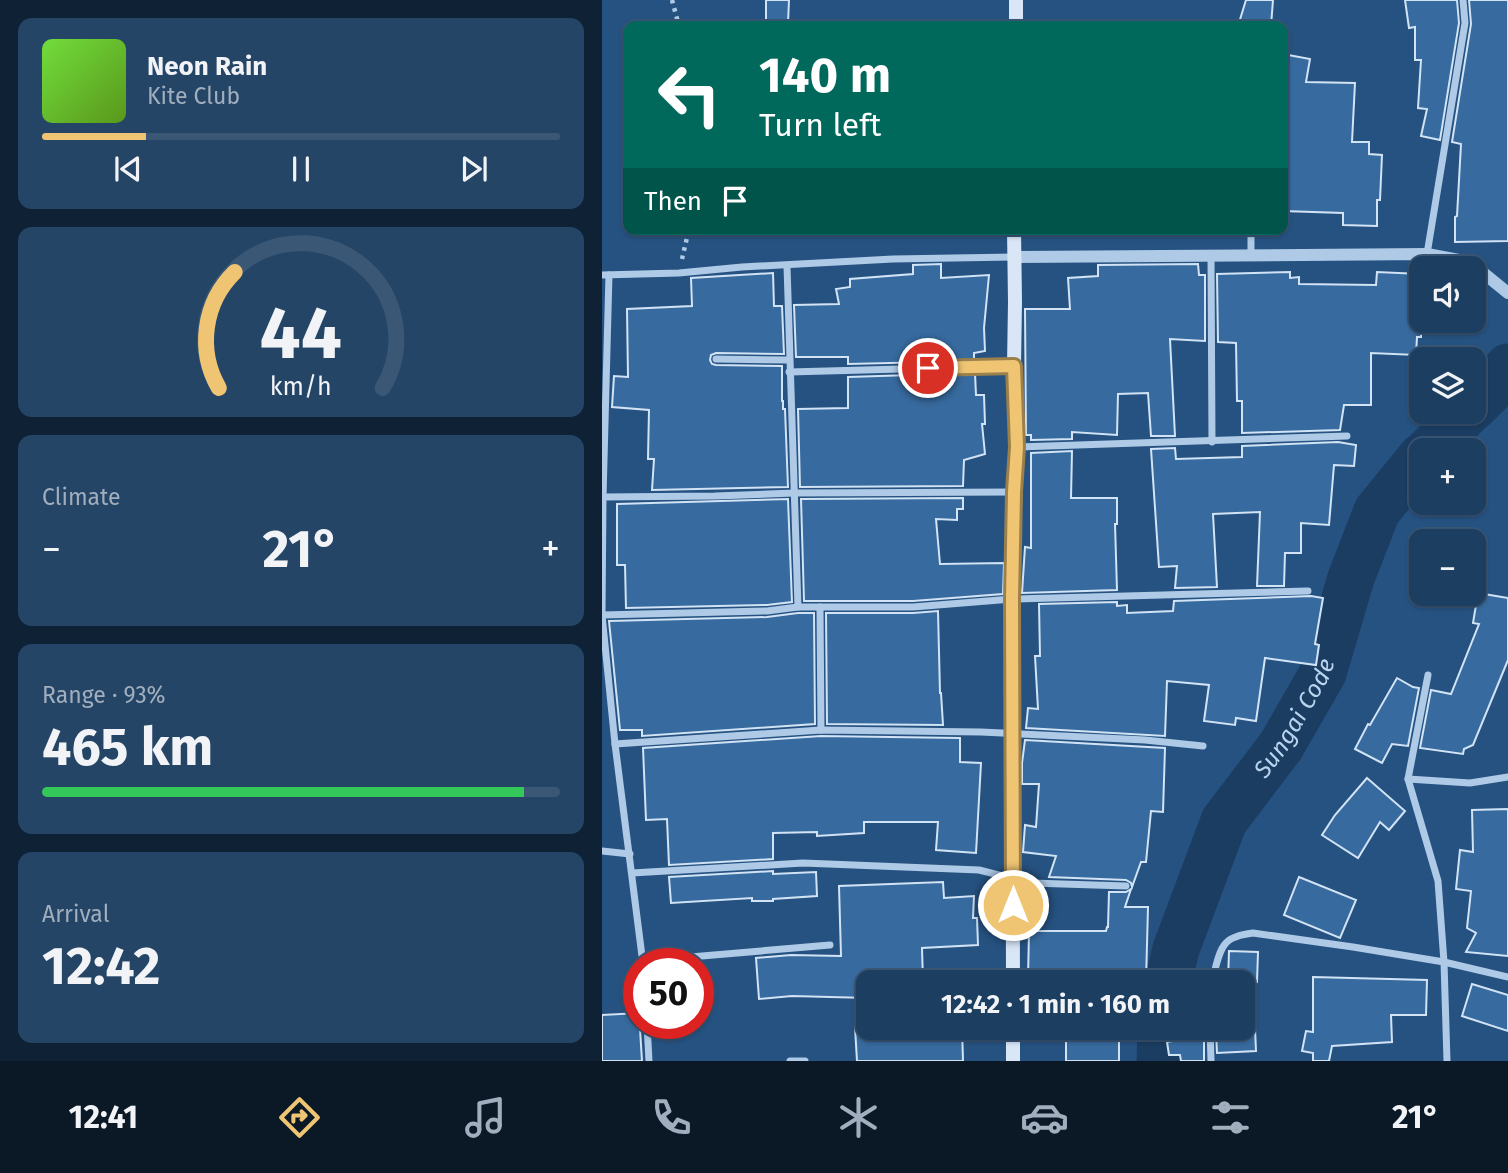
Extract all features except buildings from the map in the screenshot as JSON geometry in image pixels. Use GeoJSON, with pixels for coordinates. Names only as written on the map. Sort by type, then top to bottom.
{"type":"FeatureCollection","features":[{"type":"Feature","properties":{"kind":"main road"},"geometry":{"type":"LineString","coordinates":[[1016,0],[1016,21]]}},
{"type":"Feature","properties":{"kind":"main road"},"geometry":{"type":"LineString","coordinates":[[1013,970],[1012,599],[1017,447],[1014,235]]}},
{"type":"Feature","properties":{"kind":"main road"},"geometry":{"type":"LineString","coordinates":[[1013,1040],[1013,1061]]}},
{"type":"Feature","properties":{"kind":"street"},"geometry":{"type":"LineString","coordinates":[[1427,254],[1465,23],[1463,0]]}},
{"type":"Feature","properties":{"kind":"street"},"geometry":{"type":"LineString","coordinates":[[1251,235],[1251,255]]}},
{"type":"Feature","properties":{"kind":"street"},"geometry":{"type":"LineString","coordinates":[[641,948],[615,744],[603,615],[606,275],[893,259],[1427,254],[1470,262],[1508,293]]}},
{"type":"Feature","properties":{"kind":"street"},"geometry":{"type":"LineString","coordinates":[[1212,256],[1212,442]]}},
{"type":"Feature","properties":{"kind":"street"},"geometry":{"type":"LineString","coordinates":[[787,266],[798,607]]}},
{"type":"Feature","properties":{"kind":"street"},"geometry":{"type":"LineString","coordinates":[[716,359],[789,360]]}},
{"type":"Feature","properties":{"kind":"street"},"geometry":{"type":"LineString","coordinates":[[789,372],[1014,366]]}},
{"type":"Feature","properties":{"kind":"street"},"geometry":{"type":"LineString","coordinates":[[1017,447],[1348,436]]}},
{"type":"Feature","properties":{"kind":"street"},"geometry":{"type":"LineString","coordinates":[[603,496],[1014,492]]}},
{"type":"Feature","properties":{"kind":"street"},"geometry":{"type":"LineString","coordinates":[[603,615],[766,611],[798,607],[913,607],[1012,599],[1308,591]]}},
{"type":"Feature","properties":{"kind":"street"},"geometry":{"type":"LineString","coordinates":[[820,607],[821,730]]}},
{"type":"Feature","properties":{"kind":"street"},"geometry":{"type":"LineString","coordinates":[[1428,675],[1408,779],[1438,881],[1447,1061]]}},
{"type":"Feature","properties":{"kind":"street"},"geometry":{"type":"LineString","coordinates":[[615,744],[821,730],[981,732],[1145,740],[1203,746]]}},
{"type":"Feature","properties":{"kind":"street"},"geometry":{"type":"LineString","coordinates":[[1408,779],[1470,783],[1508,777]]}},
{"type":"Feature","properties":{"kind":"street"},"geometry":{"type":"LineString","coordinates":[[602,851],[630,854]]}},
{"type":"Feature","properties":{"kind":"street"},"geometry":{"type":"LineString","coordinates":[[632,873],[803,863],[979,870],[1031,883],[1126,886]]}},
{"type":"Feature","properties":{"kind":"street"},"geometry":{"type":"LineString","coordinates":[[1216,970],[1226,942],[1240,935],[1253,933],[1444,962],[1508,977]]}},
{"type":"Feature","properties":{"kind":"street"},"geometry":{"type":"LineString","coordinates":[[714,956],[830,945]]}},
{"type":"Feature","properties":{"kind":"street"},"geometry":{"type":"LineString","coordinates":[[648,1039],[649,1061]]}},
{"type":"Feature","properties":{"kind":"street"},"geometry":{"type":"LineString","coordinates":[[1210,1040],[1211,1061]]}},
{"type":"Feature","properties":{"kind":"street"},"geometry":{"type":"LineString","coordinates":[[789,1061],[806,1061]]}},
{"type":"Feature","properties":{"kind":"path"},"geometry":{"type":"LineString","coordinates":[[672,0],[678,21]]}},
{"type":"Feature","properties":{"kind":"path"},"geometry":{"type":"LineString","coordinates":[[679,273],[688,235]]}},
{"type":"Feature","properties":{"kind":"waterway","name":"Sungai Code"},"geometry":{"type":"LineString","coordinates":[[1486,395],[1508,367]]}},
{"type":"Feature","properties":{"kind":"waterway","name":"Sungai Code"},"geometry":{"type":"LineString","coordinates":[[1441,438],[1456,424]]}},
{"type":"Feature","properties":{"kind":"waterway","name":"Sungai Code"},"geometry":{"type":"LineString","coordinates":[[1171,970],[1176,949],[1224,821],[1281,746],[1323,673],[1351,578],[1377,511],[1409,472]]}},
{"type":"Feature","properties":{"kind":"waterway","name":"Sungai Code"},"geometry":{"type":"LineString","coordinates":[[1160,1061],[1161,1040]]}},
{"type":"Feature","properties":{"kind":"route"},"geometry":{"type":"LineString","coordinates":[[928,368],[1014,366],[1017,447],[1012,599],[1013,905]]}}]}
